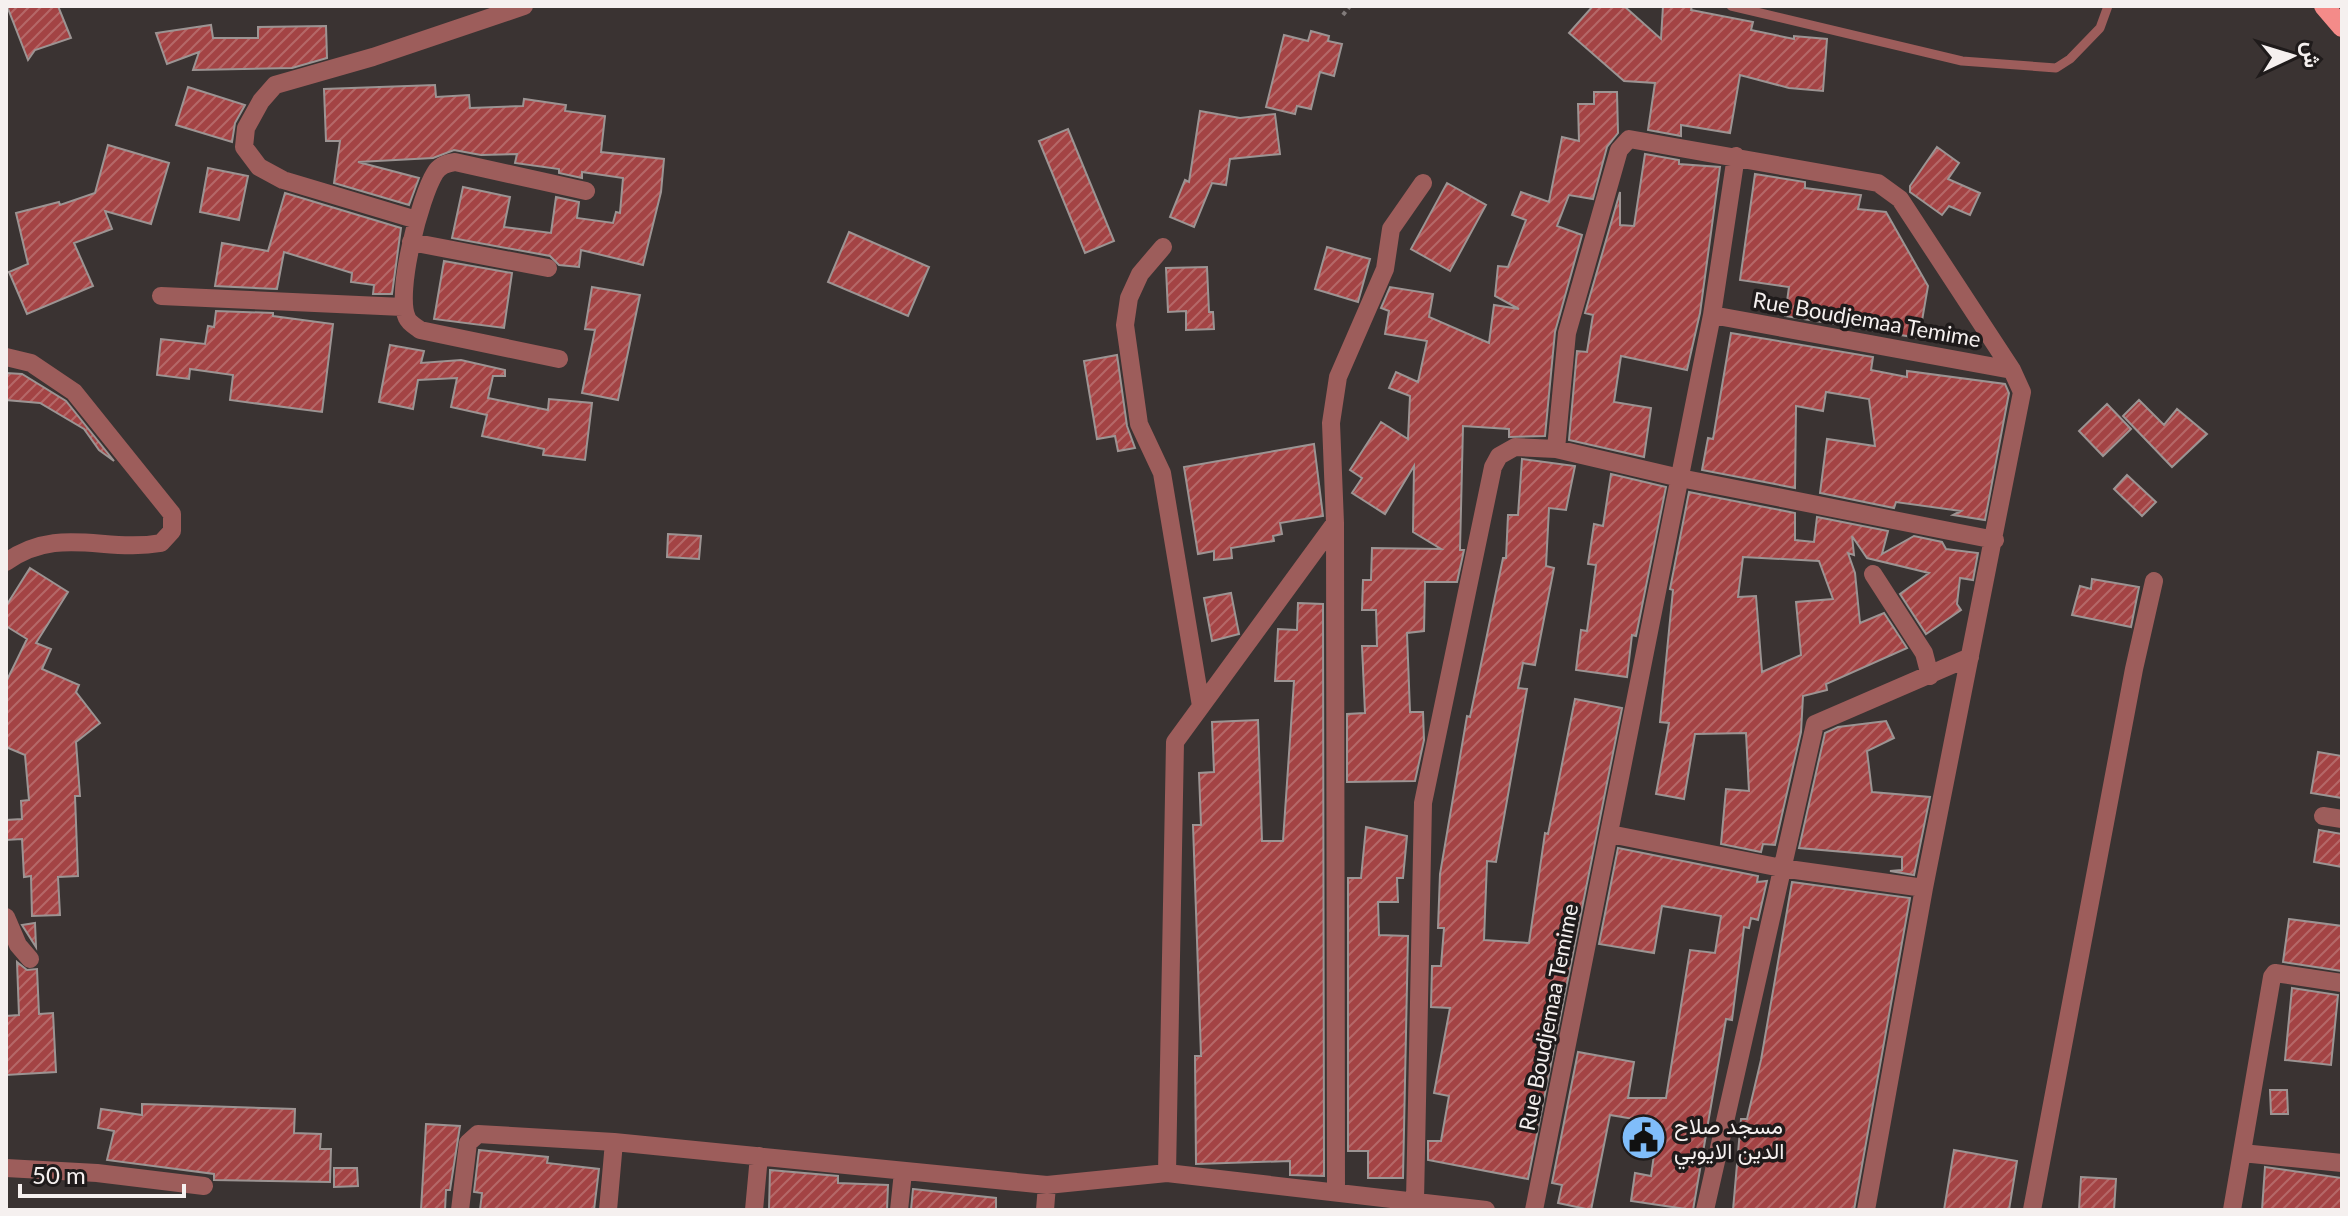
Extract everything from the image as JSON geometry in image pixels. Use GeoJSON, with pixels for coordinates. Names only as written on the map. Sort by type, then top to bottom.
{"type":"FeatureCollection","features":[{"type":"Feature","properties":{"kind":"main road"},"geometry":{"type":"LineString","coordinates":[[2324,6],[2342,27]]}},
{"type":"Feature","properties":{"kind":"street"},"geometry":{"type":"LineString","coordinates":[[417,220],[283,180],[259,167],[244,147],[246,128],[261,101],[275,85],[373,57],[524,6]]}},
{"type":"Feature","properties":{"kind":"street","name":"Rue Boudjemaa Temime"},"geometry":{"type":"LineString","coordinates":[[1556,449],[1567,333],[1619,150],[1629,139],[1878,183],[1900,199],[2012,370],[2022,392],[1924,888],[1866,1210]]}},
{"type":"Feature","properties":{"kind":"street","name":"Rue Boudjemaa Temime"},"geometry":{"type":"LineString","coordinates":[[1534,1210],[1712,315],[1736,156]]}},
{"type":"Feature","properties":{"kind":"street"},"geometry":{"type":"LineString","coordinates":[[559,359],[420,330],[408,321],[403,307],[411,242],[435,172],[447,163],[455,162],[586,191]]}},
{"type":"Feature","properties":{"kind":"street"},"geometry":{"type":"LineString","coordinates":[[1336,1190],[1335,523],[1331,423],[1338,377],[1385,269],[1391,229],[1423,183]]}},
{"type":"Feature","properties":{"kind":"street"},"geometry":{"type":"LineString","coordinates":[[411,242],[548,268]]}},
{"type":"Feature","properties":{"kind":"street"},"geometry":{"type":"LineString","coordinates":[[1163,247],[1140,274],[1129,298],[1125,325],[1139,424],[1162,473],[1201,706]]}},
{"type":"Feature","properties":{"kind":"street"},"geometry":{"type":"LineString","coordinates":[[161,296],[403,307]]}},
{"type":"Feature","properties":{"kind":"street","name":"Rue Boudjemaa Temime"},"geometry":{"type":"LineString","coordinates":[[1712,315],[2012,370]]}},
{"type":"Feature","properties":{"kind":"street"},"geometry":{"type":"LineString","coordinates":[[6,357],[31,363],[74,392],[163,499],[172,514],[172,531],[161,543],[50,541],[25,549],[6,562]]}},
{"type":"Feature","properties":{"kind":"street"},"geometry":{"type":"LineString","coordinates":[[1415,1201],[1423,803],[1493,467],[1509,449],[1556,449],[1680,478],[1995,540]]}},
{"type":"Feature","properties":{"kind":"street"},"geometry":{"type":"LineString","coordinates":[[1167,1173],[1175,742],[1335,523]]}},
{"type":"Feature","properties":{"kind":"street"},"geometry":{"type":"LineString","coordinates":[[1873,574],[1924,653],[1930,676]]}},
{"type":"Feature","properties":{"kind":"street"},"geometry":{"type":"LineString","coordinates":[[2032,1210],[2134,669],[2154,581]]}},
{"type":"Feature","properties":{"kind":"street"},"geometry":{"type":"LineString","coordinates":[[1705,1210],[1815,724],[1970,657]]}},
{"type":"Feature","properties":{"kind":"street"},"geometry":{"type":"LineString","coordinates":[[2323,816],[2342,819]]}},
{"type":"Feature","properties":{"kind":"street"},"geometry":{"type":"LineString","coordinates":[[1610,834],[1781,868],[1924,888]]}},
{"type":"Feature","properties":{"kind":"street"},"geometry":{"type":"LineString","coordinates":[[6,917],[18,945],[30,959]]}},
{"type":"Feature","properties":{"kind":"street"},"geometry":{"type":"LineString","coordinates":[[2232,1210],[2272,977],[2275,973],[2342,983]]}},
{"type":"Feature","properties":{"kind":"street"},"geometry":{"type":"LineString","coordinates":[[460,1210],[468,1143],[474,1135],[614,1142],[1047,1185],[1167,1173],[1336,1190],[1486,1210]]}},
{"type":"Feature","properties":{"kind":"street"},"geometry":{"type":"LineString","coordinates":[[608,1210],[614,1142]]}},
{"type":"Feature","properties":{"kind":"street"},"geometry":{"type":"LineString","coordinates":[[2242,1153],[2342,1163]]}},
{"type":"Feature","properties":{"kind":"street"},"geometry":{"type":"LineString","coordinates":[[754,1210],[759,1156]]}},
{"type":"Feature","properties":{"kind":"street"},"geometry":{"type":"LineString","coordinates":[[6,1168],[97,1173],[204,1186]]}},
{"type":"Feature","properties":{"kind":"street"},"geometry":{"type":"LineString","coordinates":[[899,1210],[903,1172]]}},
{"type":"Feature","properties":{"kind":"street"},"geometry":{"type":"LineString","coordinates":[[1045,1210],[1047,1185]]}},
{"type":"Feature","properties":{"kind":"lane"},"geometry":{"type":"LineString","coordinates":[[1731,6],[1962,61],[2056,68],[2070,59],[2100,28],[2108,6]]}},
{"type":"Feature","properties":{"kind":"path"},"geometry":{"type":"LineString","coordinates":[[1343,15],[1350,6]]}},
{"type":"Feature","properties":{"kind":"building"},"geometry":{"type":"Polygon","coordinates":[[[7,6],[58,6],[71,38],[35,50],[28,60],[7,6]]]}},
{"type":"Feature","properties":{"kind":"building"},"geometry":{"type":"Polygon","coordinates":[[[1593,6],[1624,6],[1661,39],[1663,6],[1692,6],[1691,10],[1753,22],[1751,30],[1794,39],[1794,36],[1827,39],[1823,91],[1789,88],[1740,75],[1730,133],[1681,125],[1681,136],[1648,130],[1655,83],[1624,81],[1569,33],[1593,6]]]}},
{"type":"Feature","properties":{"kind":"building"},"geometry":{"type":"Polygon","coordinates":[[[211,25],[213,38],[258,38],[258,27],[326,26],[327,58],[292,68],[193,70],[199,52],[167,64],[156,33],[211,25]]]}},
{"type":"Feature","properties":{"kind":"building"},"geometry":{"type":"Polygon","coordinates":[[[1311,31],[1329,36],[1328,41],[1342,44],[1334,76],[1320,72],[1311,109],[1297,106],[1295,114],[1266,107],[1284,35],[1308,41],[1311,31]]]}},
{"type":"Feature","properties":{"kind":"building"},"geometry":{"type":"Polygon","coordinates":[[[435,85],[436,97],[469,95],[470,108],[523,106],[524,99],[566,105],[565,111],[605,116],[601,152],[664,159],[661,192],[643,265],[581,250],[579,267],[559,265],[550,256],[452,238],[463,187],[510,197],[504,227],[551,233],[556,197],[579,202],[577,218],[613,223],[616,212],[620,213],[623,178],[582,172],[582,178],[559,173],[559,169],[515,163],[517,154],[481,155],[454,150],[433,158],[358,162],[419,178],[409,205],[334,183],[340,141],[326,141],[324,89],[435,85]]]}},
{"type":"Feature","properties":{"kind":"building"},"geometry":{"type":"Polygon","coordinates":[[[188,87],[245,105],[235,123],[232,142],[176,125],[188,87]]]}},
{"type":"Feature","properties":{"kind":"building"},"geometry":{"type":"Polygon","coordinates":[[[1594,92],[1617,92],[1618,133],[1607,147],[1593,199],[1569,195],[1557,226],[1582,235],[1555,332],[1545,436],[1509,437],[1509,429],[1463,426],[1460,550],[1464,550],[1457,582],[1425,582],[1424,631],[1407,633],[1410,712],[1423,712],[1424,740],[1415,781],[1347,782],[1347,714],[1365,713],[1362,646],[1377,646],[1376,610],[1362,610],[1363,580],[1371,580],[1372,548],[1441,549],[1413,532],[1414,466],[1385,514],[1352,493],[1362,478],[1350,470],[1381,422],[1408,439],[1410,396],[1389,388],[1396,372],[1418,382],[1427,341],[1385,334],[1389,311],[1381,308],[1390,287],[1433,294],[1429,317],[1489,343],[1494,305],[1519,309],[1495,296],[1498,266],[1508,267],[1526,220],[1512,215],[1521,192],[1549,202],[1562,137],[1579,141],[1578,104],[1594,104],[1594,92]]]}},
{"type":"Feature","properties":{"kind":"building"},"geometry":{"type":"Polygon","coordinates":[[[1200,111],[1240,118],[1275,114],[1280,154],[1230,159],[1226,185],[1212,183],[1194,227],[1170,217],[1185,180],[1189,182],[1200,111]]]}},
{"type":"Feature","properties":{"kind":"building"},"geometry":{"type":"Polygon","coordinates":[[[1068,129],[1114,241],[1085,253],[1039,141],[1068,129]]]}},
{"type":"Feature","properties":{"kind":"building"},"geometry":{"type":"Polygon","coordinates":[[[108,145],[169,163],[151,224],[105,211],[112,229],[74,243],[93,286],[27,314],[9,272],[28,264],[16,213],[59,202],[60,205],[95,193],[108,145]]]}},
{"type":"Feature","properties":{"kind":"building"},"geometry":{"type":"Polygon","coordinates":[[[1937,147],[1959,163],[1948,179],[1980,193],[1970,215],[1949,206],[1942,215],[1910,192],[1910,186],[1937,147]]]}},
{"type":"Feature","properties":{"kind":"building"},"geometry":{"type":"Polygon","coordinates":[[[1645,154],[1679,160],[1679,164],[1720,167],[1700,313],[1687,370],[1621,356],[1614,402],[1651,408],[1644,457],[1569,440],[1577,351],[1587,352],[1593,315],[1585,313],[1620,192],[1620,225],[1634,226],[1645,154]]]}},
{"type":"Feature","properties":{"kind":"building"},"geometry":{"type":"Polygon","coordinates":[[[208,168],[248,176],[239,220],[200,212],[208,168]]]}},
{"type":"Feature","properties":{"kind":"building"},"geometry":{"type":"Polygon","coordinates":[[[1755,174],[1805,182],[1805,188],[1861,195],[1858,209],[1886,212],[1928,286],[1919,338],[1785,316],[1789,287],[1740,280],[1755,174]]]}},
{"type":"Feature","properties":{"kind":"building"},"geometry":{"type":"Polygon","coordinates":[[[1447,183],[1486,205],[1450,271],[1411,249],[1447,183]]]}},
{"type":"Feature","properties":{"kind":"building"},"geometry":{"type":"Polygon","coordinates":[[[285,193],[401,228],[392,294],[373,294],[374,285],[351,282],[352,273],[284,252],[277,289],[215,286],[222,243],[268,251],[285,193]]]}},
{"type":"Feature","properties":{"kind":"building"},"geometry":{"type":"Polygon","coordinates":[[[849,232],[929,267],[908,316],[828,282],[849,232]]]}},
{"type":"Feature","properties":{"kind":"building"},"geometry":{"type":"Polygon","coordinates":[[[1327,247],[1370,259],[1358,302],[1315,289],[1327,247]]]}},
{"type":"Feature","properties":{"kind":"building"},"geometry":{"type":"Polygon","coordinates":[[[444,261],[512,273],[504,328],[434,319],[444,261]]]}},
{"type":"Feature","properties":{"kind":"building"},"geometry":{"type":"Polygon","coordinates":[[[1207,267],[1209,312],[1213,312],[1214,329],[1186,330],[1186,311],[1168,312],[1166,268],[1207,267]]]}},
{"type":"Feature","properties":{"kind":"building"},"geometry":{"type":"Polygon","coordinates":[[[592,287],[640,295],[618,400],[582,393],[595,330],[585,329],[592,287]]]}},
{"type":"Feature","properties":{"kind":"building"},"geometry":{"type":"Polygon","coordinates":[[[216,311],[273,313],[273,316],[333,324],[322,412],[230,400],[233,375],[190,369],[189,379],[157,375],[161,339],[205,344],[208,326],[214,327],[216,311]]]}},
{"type":"Feature","properties":{"kind":"building"},"geometry":{"type":"Polygon","coordinates":[[[1731,333],[1873,357],[1871,370],[1907,377],[1907,371],[2005,384],[2009,393],[1985,520],[1953,515],[1961,511],[1896,502],[1894,508],[1820,493],[1827,439],[1875,446],[1869,399],[1826,392],[1823,411],[1796,406],[1795,488],[1702,470],[1708,438],[1713,439],[1731,333]]]}},
{"type":"Feature","properties":{"kind":"building"},"geometry":{"type":"Polygon","coordinates":[[[390,345],[424,351],[421,363],[461,360],[505,370],[505,376],[493,376],[488,398],[548,410],[549,399],[592,403],[585,460],[543,455],[544,449],[482,436],[487,415],[451,407],[457,378],[418,380],[413,409],[379,402],[390,345]]]}},
{"type":"Feature","properties":{"kind":"building"},"geometry":{"type":"Polygon","coordinates":[[[1117,355],[1127,426],[1135,448],[1118,451],[1115,436],[1097,439],[1084,361],[1117,355]]]}},
{"type":"Feature","properties":{"kind":"building"},"geometry":{"type":"Polygon","coordinates":[[[6,373],[22,374],[66,401],[114,461],[99,450],[84,429],[40,403],[6,400],[6,373]]]}},
{"type":"Feature","properties":{"kind":"building"},"geometry":{"type":"Polygon","coordinates":[[[2139,400],[2164,425],[2177,409],[2207,434],[2172,467],[2123,416],[2139,400]]]}},
{"type":"Feature","properties":{"kind":"building"},"geometry":{"type":"Polygon","coordinates":[[[2107,404],[2131,429],[2103,456],[2079,431],[2107,404]]]}},
{"type":"Feature","properties":{"kind":"building"},"geometry":{"type":"Polygon","coordinates":[[[1314,444],[1323,516],[1280,523],[1282,534],[1273,536],[1274,541],[1231,548],[1232,558],[1214,560],[1214,551],[1198,554],[1184,467],[1314,444]]]}},
{"type":"Feature","properties":{"kind":"building"},"geometry":{"type":"Polygon","coordinates":[[[1522,459],[1575,466],[1566,510],[1549,508],[1546,566],[1554,568],[1535,665],[1523,663],[1518,688],[1527,689],[1496,862],[1487,861],[1484,940],[1529,943],[1545,833],[1548,834],[1575,699],[1622,708],[1528,1179],[1428,1160],[1428,1141],[1441,1141],[1449,1096],[1434,1093],[1450,1008],[1431,1007],[1432,966],[1441,966],[1444,928],[1438,928],[1440,874],[1467,716],[1470,717],[1503,558],[1506,558],[1508,515],[1518,515],[1522,459]]]}},
{"type":"Feature","properties":{"kind":"building"},"geometry":{"type":"Polygon","coordinates":[[[1611,474],[1666,487],[1636,636],[1632,635],[1627,677],[1576,670],[1581,630],[1587,631],[1596,565],[1588,564],[1594,524],[1603,526],[1611,474]]]}},
{"type":"Feature","properties":{"kind":"building"},"geometry":{"type":"Polygon","coordinates":[[[2127,475],[2156,502],[2142,516],[2114,489],[2127,475]]]}},
{"type":"Feature","properties":{"kind":"building"},"geometry":{"type":"Polygon","coordinates":[[[1689,492],[1795,513],[1795,540],[1814,542],[1817,517],[1888,531],[1882,554],[1914,536],[1942,542],[1946,549],[1978,553],[1973,580],[1960,578],[1957,604],[1961,610],[1926,634],[1900,594],[1929,573],[1867,558],[1852,536],[1854,555],[1848,553],[1855,573],[1860,623],[1884,613],[1907,648],[1826,684],[1827,690],[1803,696],[1801,732],[1775,845],[1763,844],[1761,852],[1721,844],[1726,789],[1749,791],[1746,733],[1695,734],[1684,799],[1656,794],[1669,723],[1660,722],[1673,590],[1670,589],[1689,492]],[[1743,557],[1738,597],[1756,596],[1762,672],[1801,655],[1796,602],[1833,599],[1819,561],[1743,557]]]}},
{"type":"Feature","properties":{"kind":"building"},"geometry":{"type":"Polygon","coordinates":[[[668,534],[701,536],[699,559],[667,557],[668,534]]]}},
{"type":"Feature","properties":{"kind":"building"},"geometry":{"type":"Polygon","coordinates":[[[30,568],[68,592],[36,643],[51,649],[42,669],[79,685],[76,692],[100,723],[76,742],[80,796],[75,796],[78,876],[58,877],[60,915],[32,916],[31,876],[24,877],[22,839],[6,840],[6,820],[22,819],[21,801],[29,800],[25,755],[6,747],[6,682],[27,639],[6,626],[6,606],[30,568]]]}},
{"type":"Feature","properties":{"kind":"building"},"geometry":{"type":"Polygon","coordinates":[[[2092,579],[2139,587],[2131,627],[2072,615],[2080,586],[2091,589],[2092,579]]]}},
{"type":"Feature","properties":{"kind":"building"},"geometry":{"type":"Polygon","coordinates":[[[1231,593],[1239,634],[1212,641],[1204,598],[1231,593]]]}},
{"type":"Feature","properties":{"kind":"building"},"geometry":{"type":"Polygon","coordinates":[[[1298,603],[1323,604],[1324,1176],[1290,1175],[1290,1161],[1196,1164],[1195,1056],[1201,1056],[1193,825],[1201,825],[1199,773],[1214,772],[1212,722],[1258,720],[1262,841],[1283,841],[1294,681],[1275,681],[1278,629],[1297,630],[1298,603]]]}},
{"type":"Feature","properties":{"kind":"building"},"geometry":{"type":"Polygon","coordinates":[[[1886,721],[1894,738],[1867,751],[1872,792],[1930,797],[1914,875],[1890,871],[1902,870],[1902,857],[1799,848],[1825,733],[1838,727],[1886,721]]]}},
{"type":"Feature","properties":{"kind":"building"},"geometry":{"type":"Polygon","coordinates":[[[2318,752],[2342,756],[2342,798],[2311,793],[2318,752]]]}},
{"type":"Feature","properties":{"kind":"building"},"geometry":{"type":"Polygon","coordinates":[[[1366,827],[1407,836],[1403,878],[1397,878],[1398,902],[1378,902],[1379,935],[1408,936],[1403,1178],[1368,1178],[1368,1151],[1348,1151],[1348,878],[1361,878],[1366,827]]]}},
{"type":"Feature","properties":{"kind":"building"},"geometry":{"type":"Polygon","coordinates":[[[2319,830],[2342,834],[2342,867],[2314,862],[2319,830]]]}},
{"type":"Feature","properties":{"kind":"building"},"geometry":{"type":"Polygon","coordinates":[[[1618,848],[1758,876],[1757,882],[1767,881],[1758,920],[1751,918],[1749,928],[1744,927],[1732,1020],[1726,1019],[1693,1210],[1631,1201],[1635,1173],[1651,1176],[1658,1127],[1646,1127],[1646,1121],[1610,1115],[1591,1210],[1558,1203],[1562,1185],[1552,1183],[1578,1052],[1634,1062],[1628,1098],[1666,1098],[1690,950],[1715,953],[1721,916],[1662,906],[1654,953],[1599,944],[1618,848]]]}},
{"type":"Feature","properties":{"kind":"building"},"geometry":{"type":"Polygon","coordinates":[[[1792,882],[1910,898],[1854,1210],[1733,1210],[1741,1119],[1747,1119],[1761,1060],[1792,882]]]}},
{"type":"Feature","properties":{"kind":"building"},"geometry":{"type":"Polygon","coordinates":[[[2289,919],[2342,926],[2342,971],[2283,962],[2289,919]]]}},
{"type":"Feature","properties":{"kind":"building"},"geometry":{"type":"Polygon","coordinates":[[[35,923],[36,947],[22,925],[35,923]]]}},
{"type":"Feature","properties":{"kind":"building"},"geometry":{"type":"Polygon","coordinates":[[[17,962],[27,970],[37,969],[39,1014],[53,1013],[56,1072],[6,1075],[6,1016],[19,1015],[17,962]]]}},
{"type":"Feature","properties":{"kind":"building"},"geometry":{"type":"Polygon","coordinates":[[[2292,988],[2338,995],[2331,1065],[2285,1060],[2292,988]]]}},
{"type":"Feature","properties":{"kind":"building"},"geometry":{"type":"Polygon","coordinates":[[[2270,1090],[2287,1090],[2288,1114],[2271,1114],[2270,1090]]]}},
{"type":"Feature","properties":{"kind":"building"},"geometry":{"type":"Polygon","coordinates":[[[142,1104],[295,1109],[294,1133],[321,1134],[320,1149],[331,1149],[330,1182],[214,1180],[214,1174],[107,1160],[114,1131],[98,1128],[101,1109],[142,1115],[142,1104]]]}},
{"type":"Feature","properties":{"kind":"building"},"geometry":{"type":"Polygon","coordinates":[[[426,1124],[460,1126],[450,1190],[446,1190],[445,1210],[421,1210],[426,1124]]]}},
{"type":"Feature","properties":{"kind":"building"},"geometry":{"type":"Polygon","coordinates":[[[479,1150],[548,1157],[547,1163],[599,1169],[594,1210],[480,1210],[482,1193],[474,1192],[479,1150]]]}},
{"type":"Feature","properties":{"kind":"building"},"geometry":{"type":"Polygon","coordinates":[[[1954,1150],[2017,1161],[2009,1210],[1944,1210],[1954,1150]]]}},
{"type":"Feature","properties":{"kind":"building"},"geometry":{"type":"Polygon","coordinates":[[[2265,1167],[2342,1178],[2342,1210],[2262,1210],[2265,1167]]]}},
{"type":"Feature","properties":{"kind":"building"},"geometry":{"type":"Polygon","coordinates":[[[334,1168],[357,1168],[358,1186],[334,1187],[334,1168]]]}},
{"type":"Feature","properties":{"kind":"building"},"geometry":{"type":"Polygon","coordinates":[[[770,1170],[838,1176],[838,1183],[888,1185],[887,1210],[769,1210],[770,1170]]]}},
{"type":"Feature","properties":{"kind":"building"},"geometry":{"type":"Polygon","coordinates":[[[2081,1177],[2116,1179],[2114,1210],[2079,1210],[2081,1177]]]}},
{"type":"Feature","properties":{"kind":"building"},"geometry":{"type":"Polygon","coordinates":[[[913,1189],[996,1198],[996,1210],[911,1210],[913,1189]]]}},
{"type":"Feature","properties":{"kind":"place","name":"مسجد صلاح الدين الايوبي"},"geometry":{"type":"Point","coordinates":[1643,1138]}}]}
